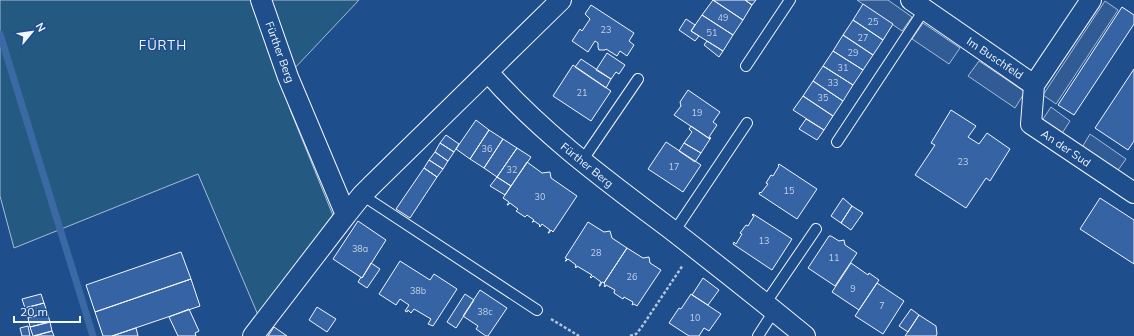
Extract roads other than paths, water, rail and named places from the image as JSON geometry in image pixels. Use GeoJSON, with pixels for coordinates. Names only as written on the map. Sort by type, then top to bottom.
{"type":"FeatureCollection","features":[{"type":"Feature","properties":{"kind":"street","name":"Fürther Berg"},"geometry":{"type":"LineString","coordinates":[[261,0],[291,83],[346,215]]}},
{"type":"Feature","properties":{"kind":"street"},"geometry":{"type":"LineString","coordinates":[[253,336],[362,195],[561,0]]}},
{"type":"Feature","properties":{"kind":"street","name":"Im Buschfeld"},"geometry":{"type":"LineString","coordinates":[[918,5],[1034,85],[1092,0]]}},
{"type":"Feature","properties":{"kind":"street","name":"Fürther Berg"},"geometry":{"type":"LineString","coordinates":[[488,72],[517,104],[582,161],[805,336]]}},
{"type":"Feature","properties":{"kind":"street","name":"An der Sud"},"geometry":{"type":"LineString","coordinates":[[1034,85],[1031,124],[1134,193]]}},
{"type":"Feature","properties":{"kind":"lane"},"geometry":{"type":"LineString","coordinates":[[746,66],[790,0]]}},
{"type":"Feature","properties":{"kind":"lane"},"geometry":{"type":"LineString","coordinates":[[838,142],[918,5]]}},
{"type":"Feature","properties":{"kind":"lane"},"geometry":{"type":"LineString","coordinates":[[582,161],[638,78]]}},
{"type":"Feature","properties":{"kind":"lane"},"geometry":{"type":"LineString","coordinates":[[674,232],[747,124]]}},
{"type":"Feature","properties":{"kind":"lane"},"geometry":{"type":"LineString","coordinates":[[362,195],[537,310]]}},
{"type":"Feature","properties":{"kind":"lane"},"geometry":{"type":"LineString","coordinates":[[758,336],[770,308],[816,228]]}},
{"type":"Feature","properties":{"kind":"waterway"},"geometry":{"type":"LineString","coordinates":[[0,34],[93,336]]}},
{"type":"Feature","properties":{"kind":"district","name":"FÜRTH"},"geometry":{"type":"Point","coordinates":[163,45]}}]}
